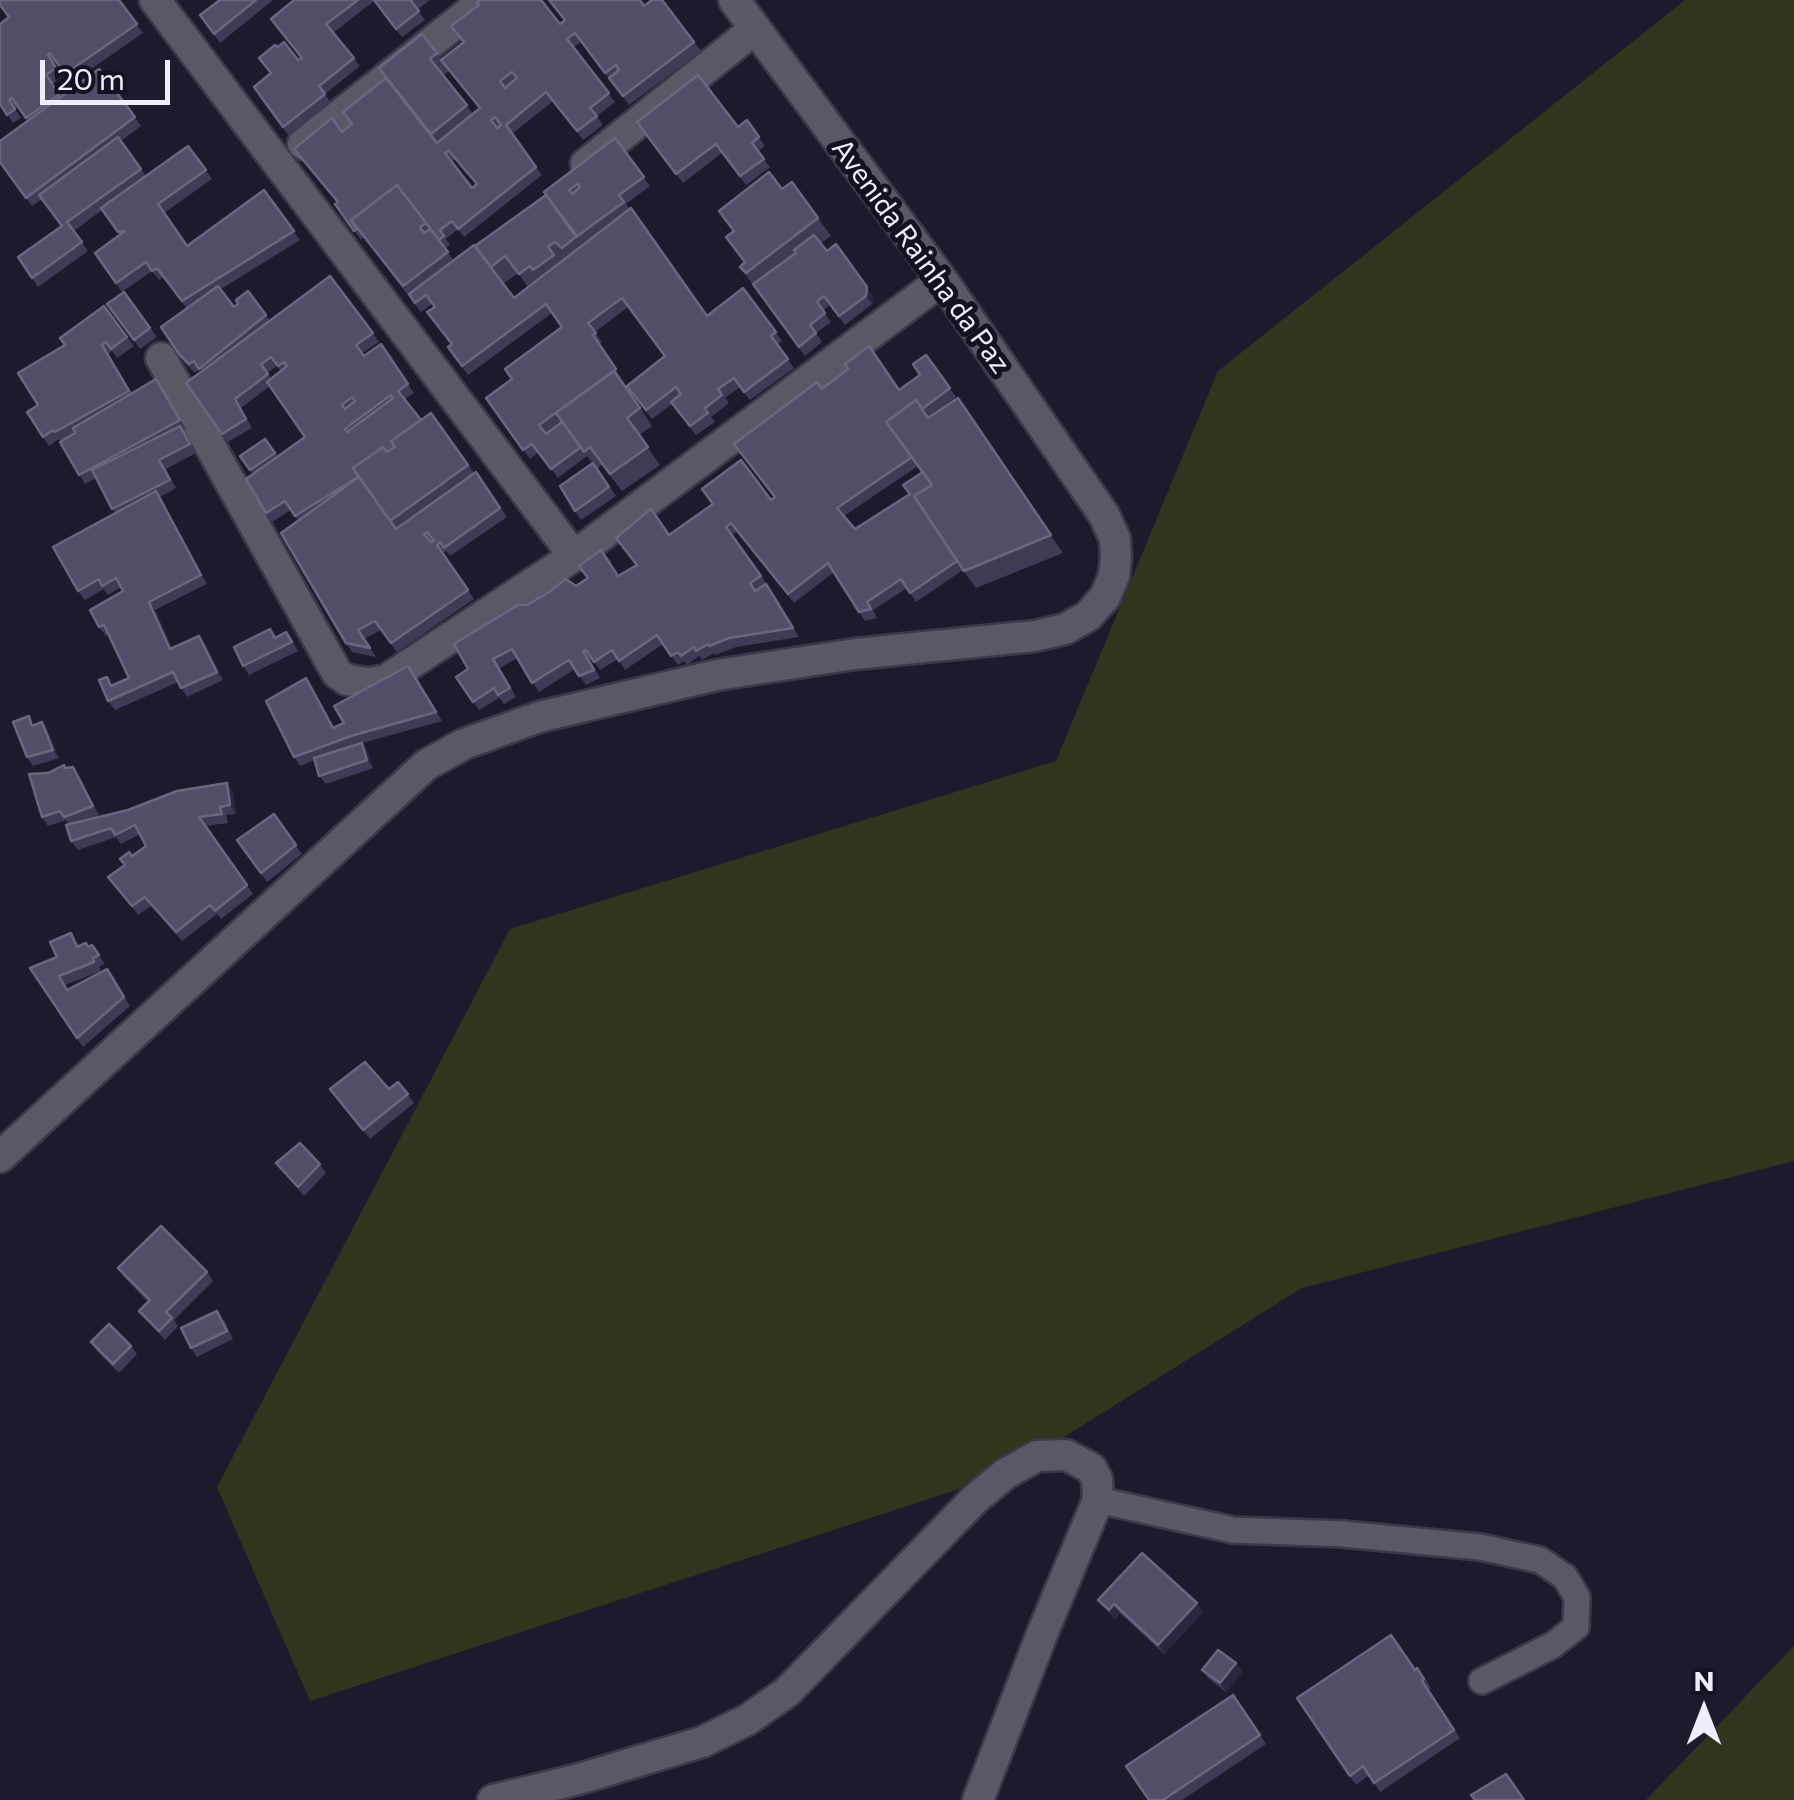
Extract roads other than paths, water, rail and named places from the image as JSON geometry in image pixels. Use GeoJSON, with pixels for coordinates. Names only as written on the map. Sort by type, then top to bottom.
{"type":"FeatureCollection","features":[{"type":"Feature","properties":{"kind":"street"},"geometry":{"type":"LineString","coordinates":[[155,0],[574,556]]}},
{"type":"Feature","properties":{"kind":"street"},"geometry":{"type":"LineString","coordinates":[[278,163],[485,0]]}},
{"type":"Feature","properties":{"kind":"street","name":"Avenida Rainha da Paz"},"geometry":{"type":"LineString","coordinates":[[0,1157],[426,765],[464,744],[539,716],[718,675],[855,654],[1034,636],[1064,629],[1088,616],[1105,597],[1114,576],[1115,539],[1104,515],[942,280],[734,0]]}},
{"type":"Feature","properties":{"kind":"street"},"geometry":{"type":"LineString","coordinates":[[560,185],[755,29]]}},
{"type":"Feature","properties":{"kind":"street"},"geometry":{"type":"LineString","coordinates":[[162,358],[338,672],[347,680],[370,683],[386,680],[574,556],[942,280]]}},
{"type":"Feature","properties":{"kind":"street"},"geometry":{"type":"LineString","coordinates":[[493,1800],[702,1742],[747,1720],[786,1692],[974,1499],[1020,1463],[1053,1453],[1077,1458],[1098,1479],[1098,1500],[978,1800]]}},
{"type":"Feature","properties":{"kind":"lane"},"geometry":{"type":"LineString","coordinates":[[1098,1500],[1233,1530],[1343,1534],[1461,1545],[1540,1560],[1565,1577],[1577,1597],[1576,1626],[1553,1645],[1482,1681]]}}]}
